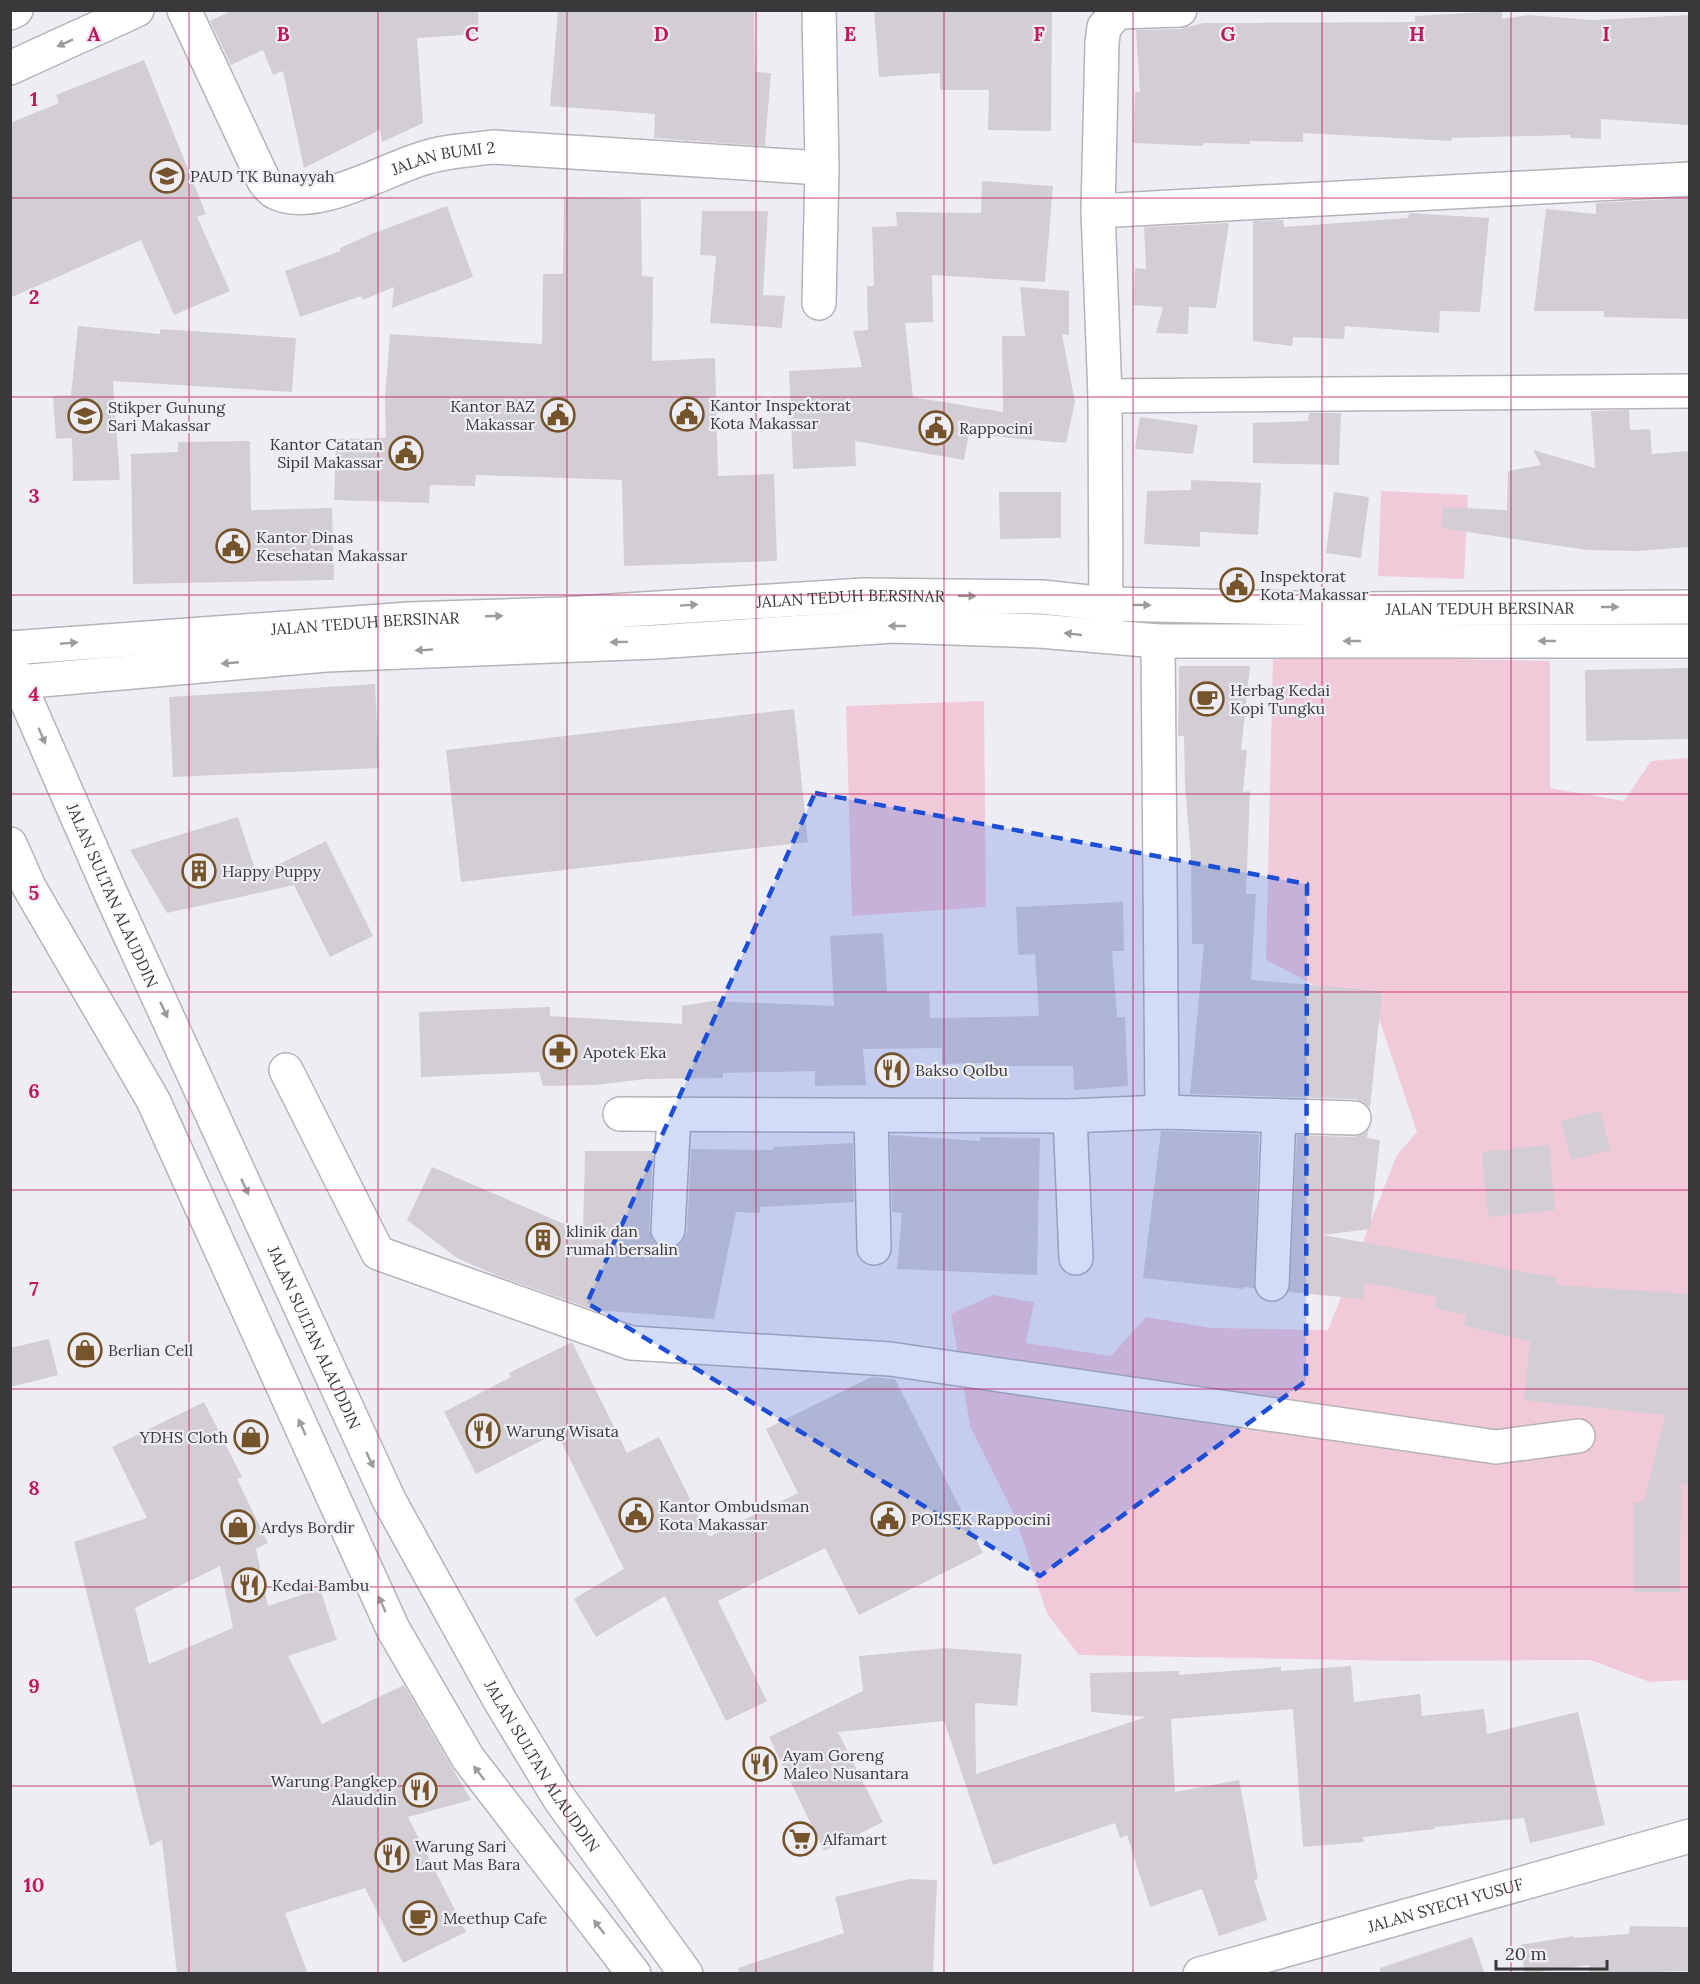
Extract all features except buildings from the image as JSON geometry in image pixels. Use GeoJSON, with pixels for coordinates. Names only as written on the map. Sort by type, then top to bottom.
{"type":"FeatureCollection","features":[{"type":"Feature","properties":{"kind":"main road"},"geometry":{"type":"LineString","coordinates":[[10,13],[16,10]]}},
{"type":"Feature","properties":{"kind":"main road"},"geometry":{"type":"LineString","coordinates":[[10,68],[137,10]]}},
{"type":"Feature","properties":{"kind":"main road","name":"JALAN BUMI 2"},"geometry":{"type":"LineString","coordinates":[[184,10],[264,181],[274,193],[290,197],[314,198],[422,158],[493,147],[822,168]]}},
{"type":"Feature","properties":{"kind":"main road"},"geometry":{"type":"LineString","coordinates":[[819,10],[822,168],[819,303]]}},
{"type":"Feature","properties":{"kind":"main road"},"geometry":{"type":"LineString","coordinates":[[1106,638],[1105,396],[1098,211],[1102,43],[1104,27],[1118,12],[1180,10]]}},
{"type":"Feature","properties":{"kind":"main road"},"geometry":{"type":"LineString","coordinates":[[1098,211],[1689,179]]}},
{"type":"Feature","properties":{"kind":"main road"},"geometry":{"type":"LineString","coordinates":[[1105,396],[1689,391]]}},
{"type":"Feature","properties":{"kind":"main road","name":"JALAN TEDUH BERSINAR"},"geometry":{"type":"LineString","coordinates":[[15,672],[563,614],[864,595],[1042,597],[1107,604],[1336,609],[1689,607]]}},
{"type":"Feature","properties":{"kind":"main road","name":"JALAN TEDUH BERSINAR"},"geometry":{"type":"LineString","coordinates":[[10,648],[326,640],[655,642],[893,626],[1040,631],[1158,641],[1689,641]]}},
{"type":"Feature","properties":{"kind":"main road"},"geometry":{"type":"LineString","coordinates":[[1158,641],[1162,1112]]}},
{"type":"Feature","properties":{"kind":"main road","name":"JALAN SULTAN ALAUDDIN"},"geometry":{"type":"LineString","coordinates":[[15,672],[111,894],[389,1500],[499,1699],[559,1798],[686,1974]]}},
{"type":"Feature","properties":{"kind":"main road"},"geometry":{"type":"LineString","coordinates":[[10,844],[29,887],[153,1100],[393,1629],[468,1758],[634,1974]]}},
{"type":"Feature","properties":{"kind":"main road"},"geometry":{"type":"LineString","coordinates":[[286,1070],[378,1253],[631,1343],[890,1359],[1496,1447],[1578,1436]]}},
{"type":"Feature","properties":{"kind":"main road"},"geometry":{"type":"LineString","coordinates":[[153,1100],[197,1082]]}},
{"type":"Feature","properties":{"kind":"main road"},"geometry":{"type":"LineString","coordinates":[[620,1114],[1070,1116],[1162,1112],[1354,1118]]}},
{"type":"Feature","properties":{"kind":"main road"},"geometry":{"type":"LineString","coordinates":[[668,1230],[674,1114]]}},
{"type":"Feature","properties":{"kind":"main road"},"geometry":{"type":"LineString","coordinates":[[871,1116],[874,1248]]}},
{"type":"Feature","properties":{"kind":"main road"},"geometry":{"type":"LineString","coordinates":[[1070,1116],[1076,1258]]}},
{"type":"Feature","properties":{"kind":"main road"},"geometry":{"type":"LineString","coordinates":[[1272,1284],[1279,1116]]}},
{"type":"Feature","properties":{"kind":"main road","name":"JALAN SYECH YUSUF"},"geometry":{"type":"LineString","coordinates":[[1200,1974],[1689,1836]]}},
{"type":"Feature","properties":{"kind":"highlighted area"},"geometry":{"type":"Polygon","coordinates":[[[815,793],[1307,884],[1306,1381],[1040,1576],[587,1303],[815,793]]]}},
{"type":"Feature","properties":{"kind":"shaded area"},"geometry":{"type":"Polygon","coordinates":[[[1381,491],[1468,495],[1464,579],[1378,576],[1381,491]]]}},
{"type":"Feature","properties":{"kind":"shaded area"},"geometry":{"type":"Polygon","coordinates":[[[1273,655],[1550,661],[1550,788],[1624,801],[1651,761],[1689,758],[1689,1680],[1650,1682],[1590,1660],[1405,1661],[1079,1655],[1047,1614],[1015,1516],[970,1426],[951,1314],[993,1295],[1034,1302],[1026,1343],[1111,1356],[1146,1317],[1212,1328],[1328,1330],[1397,1155],[1417,1132],[1379,1019],[1266,960],[1273,655]]]}},
{"type":"Feature","properties":{"kind":"shaded area"},"geometry":{"type":"Polygon","coordinates":[[[984,701],[986,907],[852,916],[846,706],[984,701]]]}},
{"type":"Feature","properties":{"kind":"place","name":"PAUD TK Bunayyah"},"geometry":{"type":"Point","coordinates":[167,176]}},
{"type":"Feature","properties":{"kind":"place","name":"Kantor Inspektorat Kota Makassar"},"geometry":{"type":"Point","coordinates":[687,414]}},
{"type":"Feature","properties":{"kind":"place","name":"Kantor BAZ Makassar"},"geometry":{"type":"Point","coordinates":[558,415]}},
{"type":"Feature","properties":{"kind":"place","name":"Stikper Gunung Sari Makassar"},"geometry":{"type":"Point","coordinates":[85,416]}},
{"type":"Feature","properties":{"kind":"place","name":"Rappocini"},"geometry":{"type":"Point","coordinates":[936,428]}},
{"type":"Feature","properties":{"kind":"place","name":"Kantor Catatan Sipil Makassar"},"geometry":{"type":"Point","coordinates":[406,453]}},
{"type":"Feature","properties":{"kind":"place","name":"Kantor Dinas Kesehatan Makassar"},"geometry":{"type":"Point","coordinates":[233,546]}},
{"type":"Feature","properties":{"kind":"place","name":"Inspektorat Kota Makassar"},"geometry":{"type":"Point","coordinates":[1237,585]}},
{"type":"Feature","properties":{"kind":"place","name":"Herbag Kedai Kopi Tungku"},"geometry":{"type":"Point","coordinates":[1207,699]}},
{"type":"Feature","properties":{"kind":"place","name":"Happy Puppy"},"geometry":{"type":"Point","coordinates":[199,871]}},
{"type":"Feature","properties":{"kind":"place","name":"Apotek Eka"},"geometry":{"type":"Point","coordinates":[560,1052]}},
{"type":"Feature","properties":{"kind":"place","name":"Bakso Qolbu"},"geometry":{"type":"Point","coordinates":[892,1070]}},
{"type":"Feature","properties":{"kind":"place","name":"klinik dan rumah bersalin"},"geometry":{"type":"Point","coordinates":[543,1240]}},
{"type":"Feature","properties":{"kind":"place","name":"Berlian Cell"},"geometry":{"type":"Point","coordinates":[85,1350]}},
{"type":"Feature","properties":{"kind":"place","name":"Warung Wisata"},"geometry":{"type":"Point","coordinates":[483,1431]}},
{"type":"Feature","properties":{"kind":"place","name":"YDHS Cloth"},"geometry":{"type":"Point","coordinates":[251,1437]}},
{"type":"Feature","properties":{"kind":"place","name":"Kantor Ombudsman Kota Makassar"},"geometry":{"type":"Point","coordinates":[636,1515]}},
{"type":"Feature","properties":{"kind":"place","name":"POLSEK Rappocini"},"geometry":{"type":"Point","coordinates":[888,1519]}},
{"type":"Feature","properties":{"kind":"place","name":"Ardys Bordir"},"geometry":{"type":"Point","coordinates":[238,1527]}},
{"type":"Feature","properties":{"kind":"place","name":"Kedai Bambu"},"geometry":{"type":"Point","coordinates":[249,1585]}},
{"type":"Feature","properties":{"kind":"place","name":"Ayam Goreng Maleo Nusantara"},"geometry":{"type":"Point","coordinates":[760,1764]}},
{"type":"Feature","properties":{"kind":"place","name":"Warung Pangkep Alauddin"},"geometry":{"type":"Point","coordinates":[420,1790]}},
{"type":"Feature","properties":{"kind":"place","name":"Alfamart"},"geometry":{"type":"Point","coordinates":[800,1839]}},
{"type":"Feature","properties":{"kind":"place","name":"Warung Sari Laut Mas Bara"},"geometry":{"type":"Point","coordinates":[392,1855]}},
{"type":"Feature","properties":{"kind":"place","name":"Meethup Cafe"},"geometry":{"type":"Point","coordinates":[420,1918]}}]}
